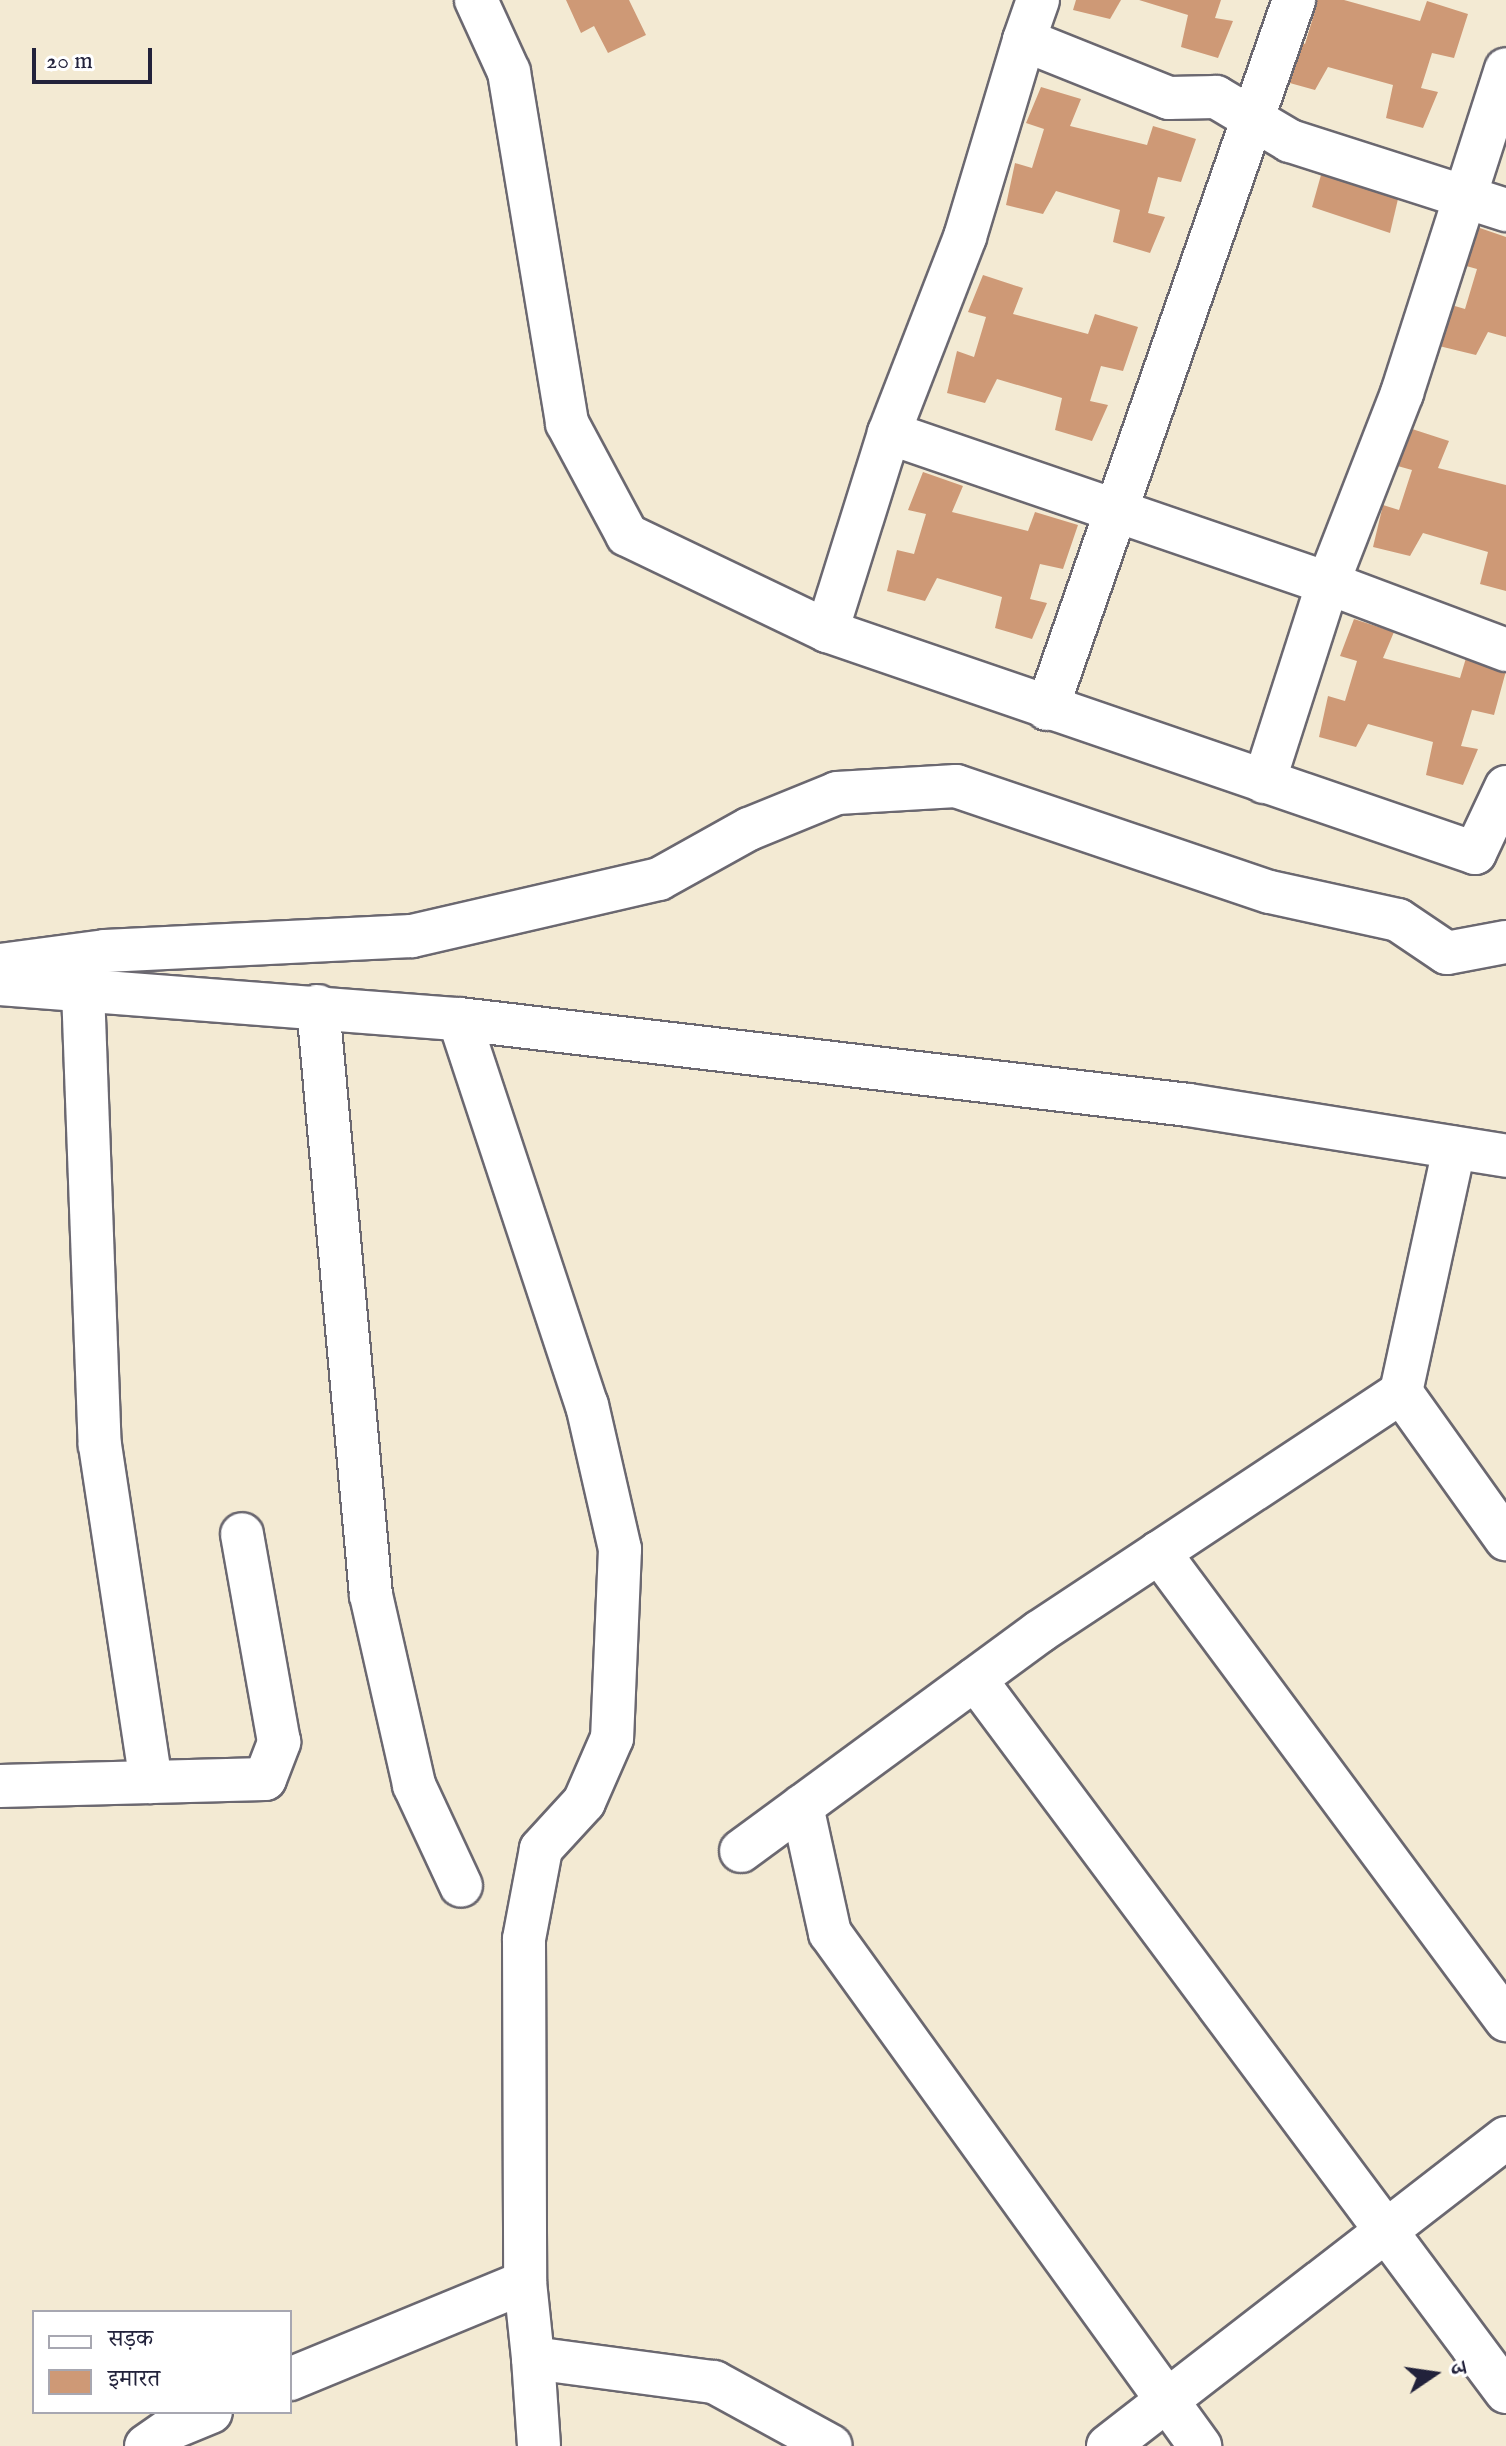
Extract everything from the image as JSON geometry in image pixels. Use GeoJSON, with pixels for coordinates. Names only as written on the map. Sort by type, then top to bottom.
{"type":"FeatureCollection","features":[{"type":"Feature","properties":{"kind":"street"},"geometry":{"type":"LineString","coordinates":[[476,0],[509,72],[567,423],[627,535],[827,631],[1047,709],[1475,853],[1506,787]]}},
{"type":"Feature","properties":{"kind":"street"},"geometry":{"type":"LineString","coordinates":[[827,631],[889,433],[965,237],[1038,0]]}},
{"type":"Feature","properties":{"kind":"street"},"geometry":{"type":"LineString","coordinates":[[1047,709],[1294,0]]}},
{"type":"Feature","properties":{"kind":"street"},"geometry":{"type":"LineString","coordinates":[[1024,40],[1169,98],[1216,97],[1290,141],[1506,210]]}},
{"type":"Feature","properties":{"kind":"street"},"geometry":{"type":"LineString","coordinates":[[1264,782],[1328,583],[1402,393],[1506,69]]}},
{"type":"Feature","properties":{"kind":"street"},"geometry":{"type":"LineString","coordinates":[[889,433],[1119,509],[1506,650]]}},
{"type":"Feature","properties":{"kind":"street"},"geometry":{"type":"LineString","coordinates":[[0,965],[105,951],[412,936],[659,879],[749,829],[837,793],[956,786],[1270,892],[1398,920],[1447,953],[1506,942]]}},
{"type":"Feature","properties":{"kind":"street"},"geometry":{"type":"LineString","coordinates":[[0,984],[459,1019],[1189,1105],[1506,1156]]}},
{"type":"Feature","properties":{"kind":"street"},"geometry":{"type":"LineString","coordinates":[[83,990],[100,1445],[151,1782]]}},
{"type":"Feature","properties":{"kind":"street"},"geometry":{"type":"LineString","coordinates":[[318,1006],[371,1595],[414,1785],[461,1886]]}},
{"type":"Feature","properties":{"kind":"street"},"geometry":{"type":"LineString","coordinates":[[459,1019],[587,1405],[620,1549],[612,1738],[584,1802],[541,1849],[524,1939],[525,2282],[539,2446]]}},
{"type":"Feature","properties":{"kind":"street"},"geometry":{"type":"LineString","coordinates":[[741,1851],[975,1679],[1159,1552],[1401,1392],[1454,1148]]}},
{"type":"Feature","properties":{"kind":"street"},"geometry":{"type":"LineString","coordinates":[[1401,1392],[1506,1539]]}},
{"type":"Feature","properties":{"kind":"street"},"geometry":{"type":"LineString","coordinates":[[0,1786],[265,1779],[279,1742],[242,1534]]}},
{"type":"Feature","properties":{"kind":"street"},"geometry":{"type":"LineString","coordinates":[[1159,1552],[1506,2020]]}},
{"type":"Feature","properties":{"kind":"street"},"geometry":{"type":"LineString","coordinates":[[975,1679],[1506,2392]]}},
{"type":"Feature","properties":{"kind":"street"},"geometry":{"type":"LineString","coordinates":[[802,1806],[830,1933],[1200,2446]]}},
{"type":"Feature","properties":{"kind":"street"},"geometry":{"type":"LineString","coordinates":[[1108,2446],[1506,2138]]}},
{"type":"Feature","properties":{"kind":"street"},"geometry":{"type":"LineString","coordinates":[[292,2378],[525,2282]]}},
{"type":"Feature","properties":{"kind":"street"},"geometry":{"type":"LineString","coordinates":[[533,2358],[714,2382],[831,2446]]}},
{"type":"Feature","properties":{"kind":"street"},"geometry":{"type":"LineString","coordinates":[[146,2446],[207,2414]]}},
{"type":"Feature","properties":{"kind":"building"},"geometry":{"type":"Polygon","coordinates":[[[566,0],[629,0],[646,35],[608,53],[594,26],[581,33],[566,0]]]}},
{"type":"Feature","properties":{"kind":"building"},"geometry":{"type":"Polygon","coordinates":[[[1076,0],[1121,0],[1110,19],[1073,10],[1076,0]]]}},
{"type":"Feature","properties":{"kind":"building"},"geometry":{"type":"Polygon","coordinates":[[[1139,0],[1221,0],[1215,18],[1233,21],[1218,58],[1181,47],[1188,15],[1139,0]]]}},
{"type":"Feature","properties":{"kind":"building"},"geometry":{"type":"Polygon","coordinates":[[[1307,0],[1344,0],[1420,21],[1427,1],[1468,14],[1454,58],[1432,53],[1421,88],[1438,92],[1423,128],[1386,118],[1393,85],[1328,67],[1315,90],[1279,80],[1288,39],[1305,44],[1317,4],[1307,0]]]}},
{"type":"Feature","properties":{"kind":"building"},"geometry":{"type":"Polygon","coordinates":[[[1041,87],[1081,99],[1070,126],[1147,145],[1153,126],[1196,139],[1181,182],[1158,177],[1148,213],[1165,217],[1150,253],[1113,242],[1120,210],[1056,191],[1043,214],[1006,205],[1015,163],[1032,168],[1044,129],[1026,123],[1041,87]]]}},
{"type":"Feature","properties":{"kind":"building"},"geometry":{"type":"Polygon","coordinates":[[[1321,175],[1398,199],[1390,233],[1312,207],[1321,175]]]}},
{"type":"Feature","properties":{"kind":"building"},"geometry":{"type":"Polygon","coordinates":[[[1474,226],[1506,237],[1506,337],[1488,332],[1476,355],[1439,346],[1448,304],[1465,309],[1477,269],[1459,264],[1474,226]]]}},
{"type":"Feature","properties":{"kind":"building"},"geometry":{"type":"Polygon","coordinates":[[[983,275],[1023,288],[1013,314],[1088,334],[1095,314],[1138,327],[1123,371],[1101,366],[1090,401],[1108,405],[1092,441],[1055,430],[1062,398],[997,379],[985,403],[947,393],[957,351],[974,357],[986,317],[968,312],[983,275]]]}},
{"type":"Feature","properties":{"kind":"building"},"geometry":{"type":"Polygon","coordinates":[[[1409,428],[1449,441],[1438,468],[1506,485],[1506,591],[1480,584],[1488,552],[1423,533],[1410,556],[1373,547],[1383,505],[1399,510],[1412,470],[1394,465],[1409,428]]]}},
{"type":"Feature","properties":{"kind":"building"},"geometry":{"type":"Polygon","coordinates":[[[923,472],[963,486],[952,512],[1028,531],[1035,512],[1078,525],[1063,569],[1040,564],[1030,599],[1047,603],[1032,639],[995,628],[1002,597],[937,578],[925,601],[887,591],[897,550],[914,554],[926,514],[908,510],[923,472]]]}},
{"type":"Feature","properties":{"kind":"building"},"geometry":{"type":"Polygon","coordinates":[[[1354,619],[1394,632],[1383,658],[1460,678],[1466,658],[1506,671],[1494,715],[1472,710],[1461,746],[1478,749],[1463,785],[1426,775],[1433,742],[1368,724],[1356,747],[1319,737],[1328,696],[1345,701],[1357,661],[1340,656],[1354,619]]]}}]}
